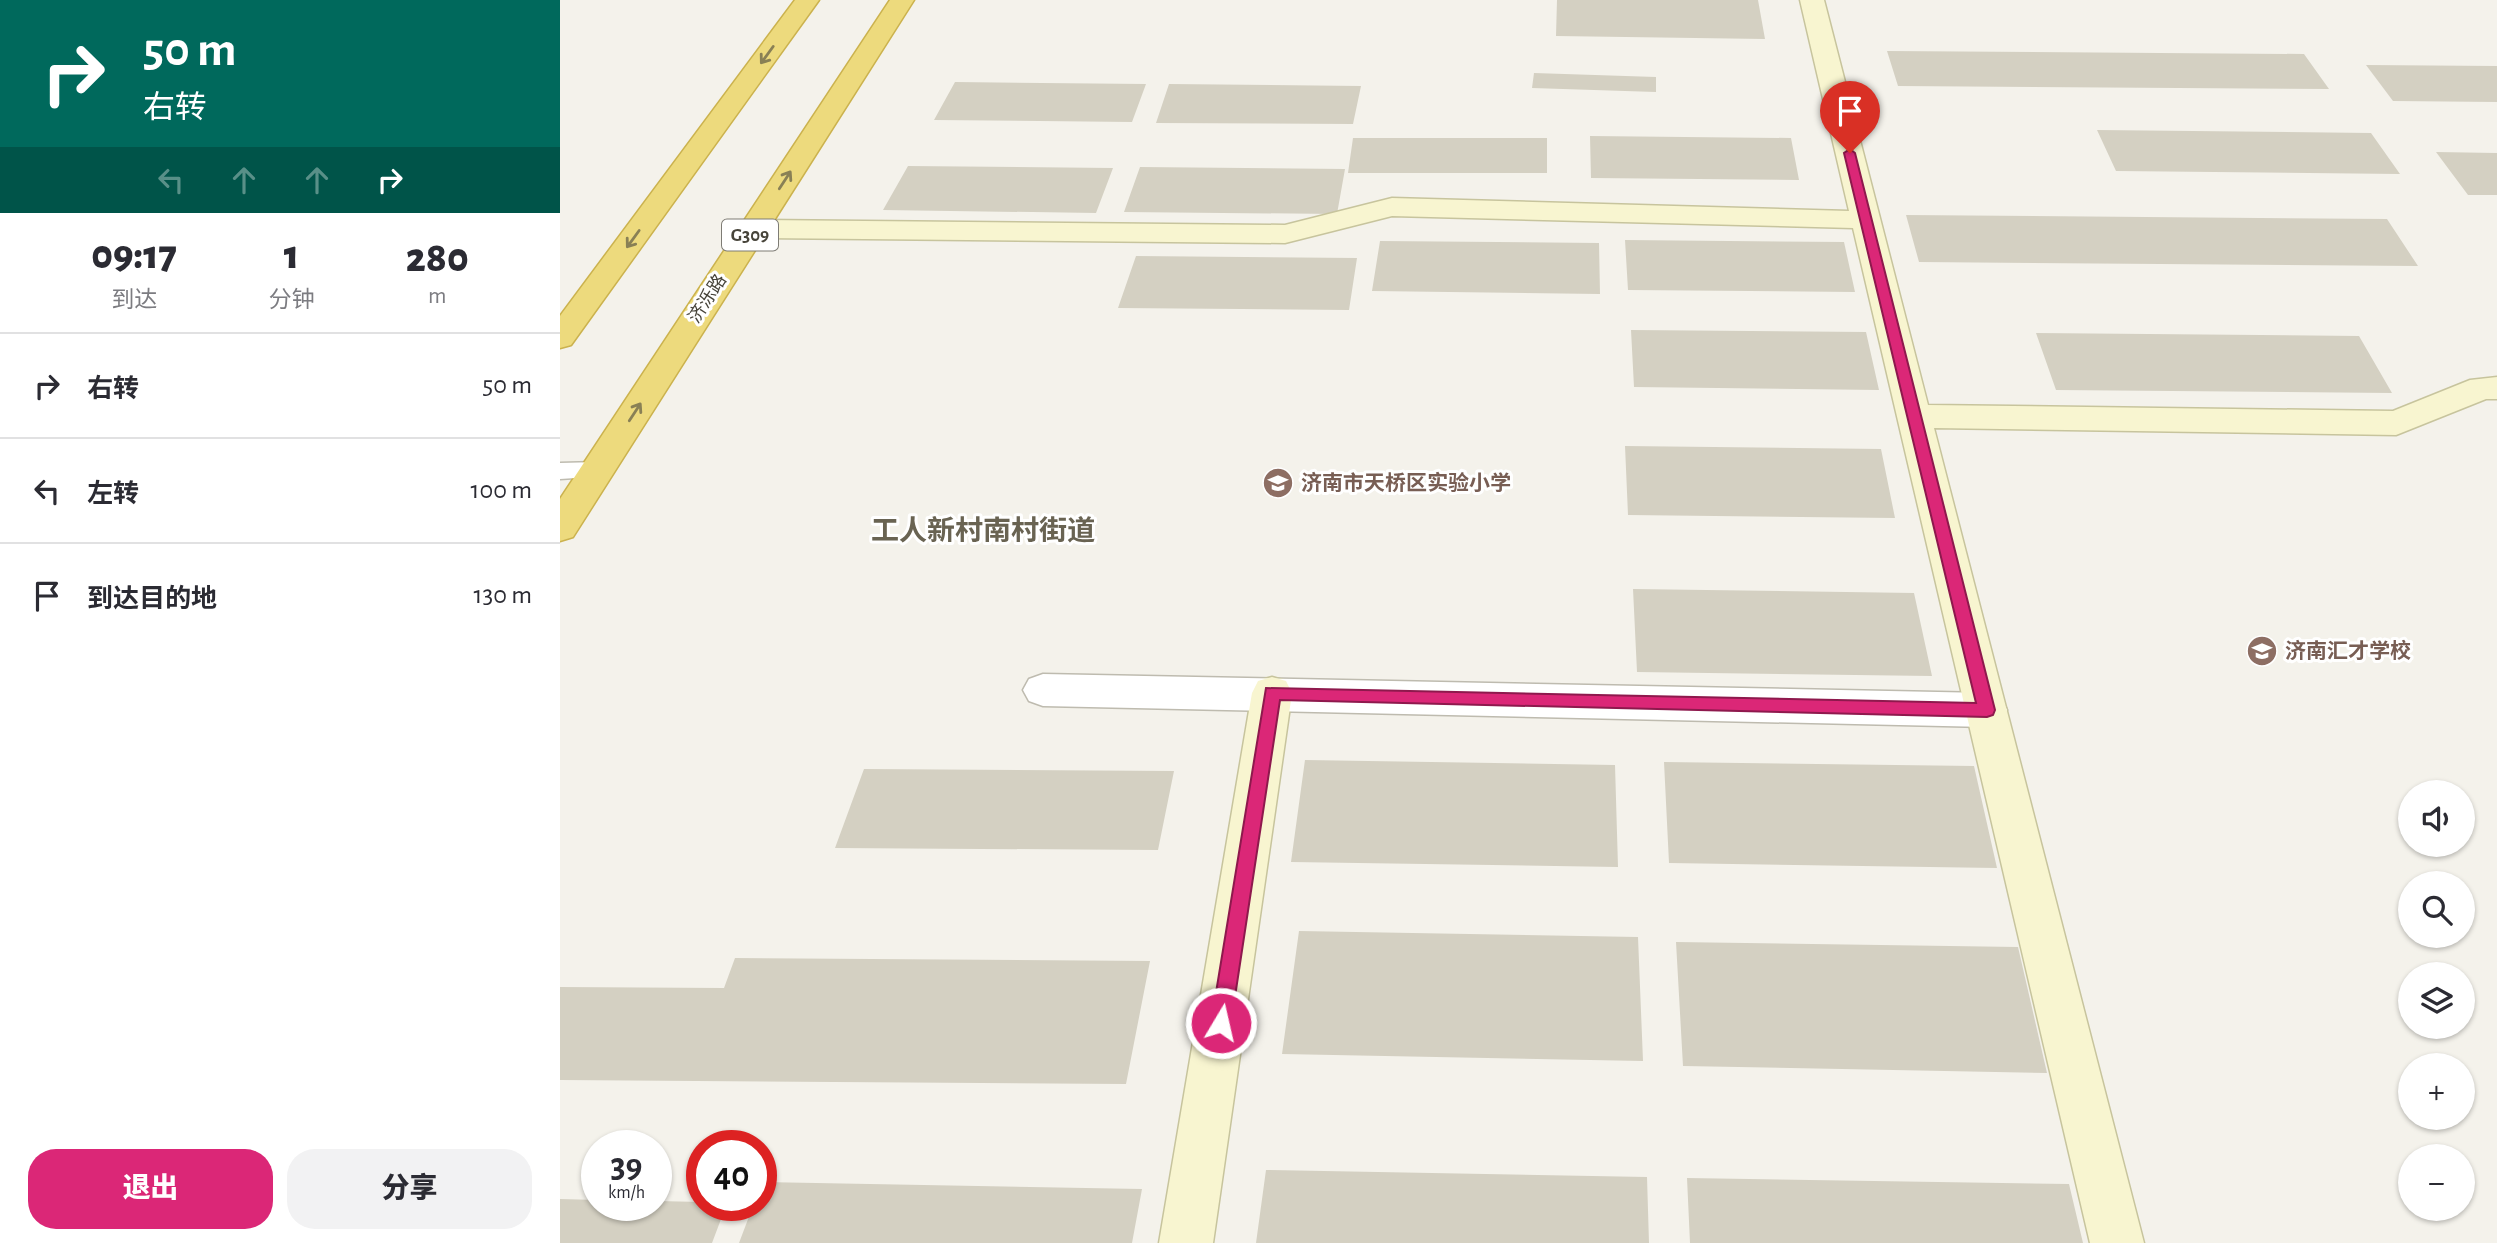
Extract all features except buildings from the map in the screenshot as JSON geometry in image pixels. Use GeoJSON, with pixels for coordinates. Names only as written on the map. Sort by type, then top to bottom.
{"type":"FeatureCollection","features":[{"type":"Feature","properties":{"kind":"highway"},"geometry":{"type":"LineString","coordinates":[[560,338],[807,0]]}},
{"type":"Feature","properties":{"kind":"highway","name":"济泺路"},"geometry":{"type":"LineString","coordinates":[[560,528],[902,0]]}},
{"type":"Feature","properties":{"kind":"street"},"geometry":{"type":"LineString","coordinates":[[1812,0],[2117,1243]]}},
{"type":"Feature","properties":{"kind":"street"},"geometry":{"type":"LineString","coordinates":[[754,229],[1285,234],[1392,207],[1866,220]]}},
{"type":"Feature","properties":{"kind":"street"},"geometry":{"type":"LineString","coordinates":[[1914,416],[2396,423],[2482,388],[2497,388]]}},
{"type":"Feature","properties":{"kind":"street"},"geometry":{"type":"LineString","coordinates":[[1043,690],[1987,710]]}},
{"type":"Feature","properties":{"kind":"street"},"geometry":{"type":"LineString","coordinates":[[1186,1243],[1272,693]]}},
{"type":"Feature","properties":{"kind":"lane"},"geometry":{"type":"LineString","coordinates":[[560,471],[598,470]]}},
{"type":"Feature","properties":{"kind":"place","name":"济南市天桥区实验小学"},"geometry":{"type":"Point","coordinates":[1278,483]}},
{"type":"Feature","properties":{"kind":"place","name":"济南汇才学校"},"geometry":{"type":"Point","coordinates":[2262,651]}},
{"type":"Feature","properties":{"kind":"district","name":"工人新村南村街道"},"geometry":{"type":"Point","coordinates":[983,532]}},
{"type":"Feature","properties":{"kind":"route"},"geometry":{"type":"LineString","coordinates":[[1221,1023],[1272,693],[1987,710],[1850,153]]}}]}
